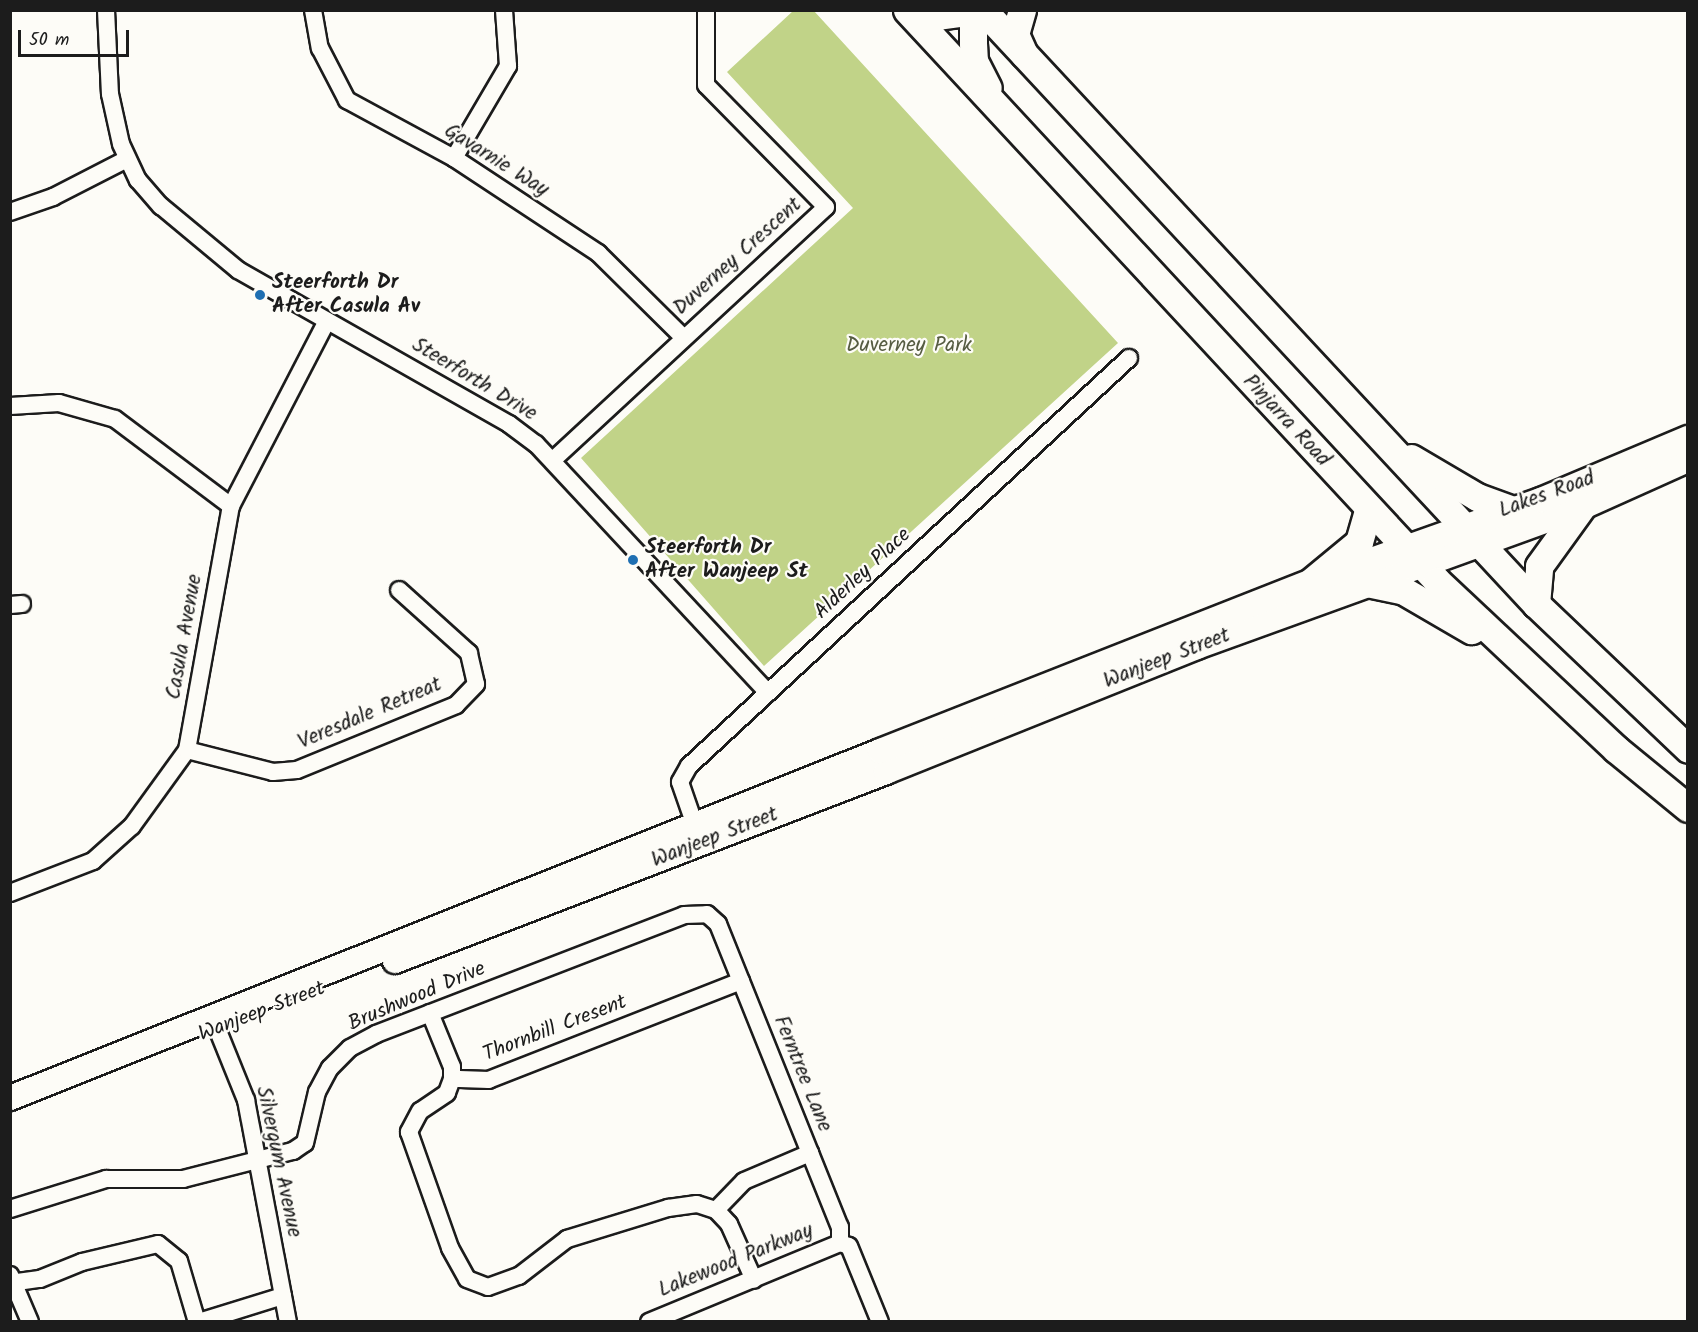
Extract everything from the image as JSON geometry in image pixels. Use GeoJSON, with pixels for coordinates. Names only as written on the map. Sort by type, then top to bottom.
{"type":"FeatureCollection","features":[{"type":"Feature","properties":{"kind":"main road","name":"Pinjarra Road"},"geometry":{"type":"LineString","coordinates":[[907,10],[1368,511],[1529,669],[1688,808]]}},
{"type":"Feature","properties":{"kind":"main road"},"geometry":{"type":"LineString","coordinates":[[917,10],[938,16],[982,10]]}},
{"type":"Feature","properties":{"kind":"main road"},"geometry":{"type":"LineString","coordinates":[[982,10],[973,27],[974,61],[1009,122]]}},
{"type":"Feature","properties":{"kind":"main road"},"geometry":{"type":"LineString","coordinates":[[982,10],[1536,604],[1688,749]]}},
{"type":"Feature","properties":{"kind":"main road"},"geometry":{"type":"LineString","coordinates":[[1022,10],[1015,34],[1025,56]]}},
{"type":"Feature","properties":{"kind":"main road"},"geometry":{"type":"LineString","coordinates":[[1369,427],[1422,465],[1477,497],[1513,510]]}},
{"type":"Feature","properties":{"kind":"main road","name":"Lakes Road"},"geometry":{"type":"LineString","coordinates":[[1471,534],[1513,510],[1688,438]]}},
{"type":"Feature","properties":{"kind":"main road","name":"Lakes Road"},"geometry":{"type":"LineString","coordinates":[[1413,556],[1471,534],[1581,508],[1688,460]]}},
{"type":"Feature","properties":{"kind":"main road"},"geometry":{"type":"LineString","coordinates":[[1536,604],[1539,566],[1581,508]]}},
{"type":"Feature","properties":{"kind":"main road"},"geometry":{"type":"LineString","coordinates":[[1312,581],[1359,542],[1368,511]]}},
{"type":"Feature","properties":{"kind":"main road","name":"Wanjeep Street"},"geometry":{"type":"LineString","coordinates":[[1194,638],[1312,581],[1413,556]]}},
{"type":"Feature","properties":{"kind":"main road","name":"Wanjeep Street"},"geometry":{"type":"LineString","coordinates":[[10,1098],[215,1022],[1194,638],[1367,583],[1413,556]]}},
{"type":"Feature","properties":{"kind":"main road"},"geometry":{"type":"LineString","coordinates":[[1367,583],[1392,586],[1416,596],[1529,669]]}},
{"type":"Feature","properties":{"kind":"main road","name":"Wanjeep Street"},"geometry":{"type":"LineString","coordinates":[[10,1114],[215,1022]]}},
{"type":"Feature","properties":{"kind":"street","name":"Steerforth Drive"},"geometry":{"type":"LineString","coordinates":[[106,10],[110,94],[127,159],[154,199],[216,254],[327,321],[509,424],[553,460],[768,693]]}},
{"type":"Feature","properties":{"kind":"street","name":"Gavarnie Way"},"geometry":{"type":"LineString","coordinates":[[313,10],[320,48],[347,100],[454,158],[598,253],[683,337]]}},
{"type":"Feature","properties":{"kind":"street"},"geometry":{"type":"LineString","coordinates":[[454,158],[508,66],[504,10]]}},
{"type":"Feature","properties":{"kind":"street","name":"Duverney Crescent"},"geometry":{"type":"LineString","coordinates":[[553,460],[683,337],[826,207],[706,85],[705,10]]}},
{"type":"Feature","properties":{"kind":"street"},"geometry":{"type":"LineString","coordinates":[[10,212],[53,197],[127,159]]}},
{"type":"Feature","properties":{"kind":"street","name":"Casula Avenue"},"geometry":{"type":"LineString","coordinates":[[10,893],[93,861],[132,826],[187,750],[231,506],[327,321]]}},
{"type":"Feature","properties":{"kind":"street","name":"Alderley Place"},"geometry":{"type":"LineString","coordinates":[[698,834],[681,790],[682,774],[1129,358]]}},
{"type":"Feature","properties":{"kind":"street"},"geometry":{"type":"LineString","coordinates":[[10,406],[59,403],[115,419],[231,506]]}},
{"type":"Feature","properties":{"kind":"street","name":"Veresdale Retreat"},"geometry":{"type":"LineString","coordinates":[[187,750],[273,772],[297,770],[456,705],[476,684],[469,652],[399,590]]}},
{"type":"Feature","properties":{"kind":"street","name":"Brushwood Drive"},"geometry":{"type":"LineString","coordinates":[[10,1209],[106,1179],[183,1179],[257,1163],[305,1143],[317,1092],[330,1068],[350,1048],[430,1013],[684,915],[706,914],[717,924]]}},
{"type":"Feature","properties":{"kind":"street","name":"Ferntree Lane"},"geometry":{"type":"LineString","coordinates":[[717,924],[840,1227],[840,1243]]}},
{"type":"Feature","properties":{"kind":"street","name":"Thornbill Cresent"},"geometry":{"type":"LineString","coordinates":[[452,1079],[489,1080],[741,981]]}},
{"type":"Feature","properties":{"kind":"street"},"geometry":{"type":"LineString","coordinates":[[430,1013],[452,1079],[447,1093],[420,1111],[409,1132],[450,1248],[462,1274],[474,1285],[488,1287],[519,1276],[567,1239],[624,1220],[698,1204],[716,1210],[729,1224],[754,1280]]}},
{"type":"Feature","properties":{"kind":"street","name":"Silvergum Avenue"},"geometry":{"type":"LineString","coordinates":[[215,1022],[246,1100],[288,1322]]}},
{"type":"Feature","properties":{"kind":"street"},"geometry":{"type":"LineString","coordinates":[[716,1210],[744,1180],[810,1153]]}},
{"type":"Feature","properties":{"kind":"street"},"geometry":{"type":"LineString","coordinates":[[840,1243],[849,1246],[880,1322]]}},
{"type":"Feature","properties":{"kind":"street","name":"Lakewood Parkway"},"geometry":{"type":"LineString","coordinates":[[649,1322],[711,1293],[754,1280],[840,1243]]}},
{"type":"Feature","properties":{"kind":"street"},"geometry":{"type":"LineString","coordinates":[[30,1322],[11,1280],[40,1279],[82,1262],[158,1244],[179,1261],[198,1322],[283,1296]]}},
{"type":"Feature","properties":{"kind":"green space","name":"Duverney Park"},"geometry":{"type":"Polygon","coordinates":[[[793,11],[814,11],[1118,343],[764,666],[581,458],[853,208],[727,72],[793,11]]]}},
{"type":"Feature","properties":{"kind":"place","name":"Steerforth Dr After Casula Av"},"geometry":{"type":"Point","coordinates":[260,295]}},
{"type":"Feature","properties":{"kind":"place","name":"Steerforth Dr After Wanjeep St"},"geometry":{"type":"Point","coordinates":[633,560]}}]}
